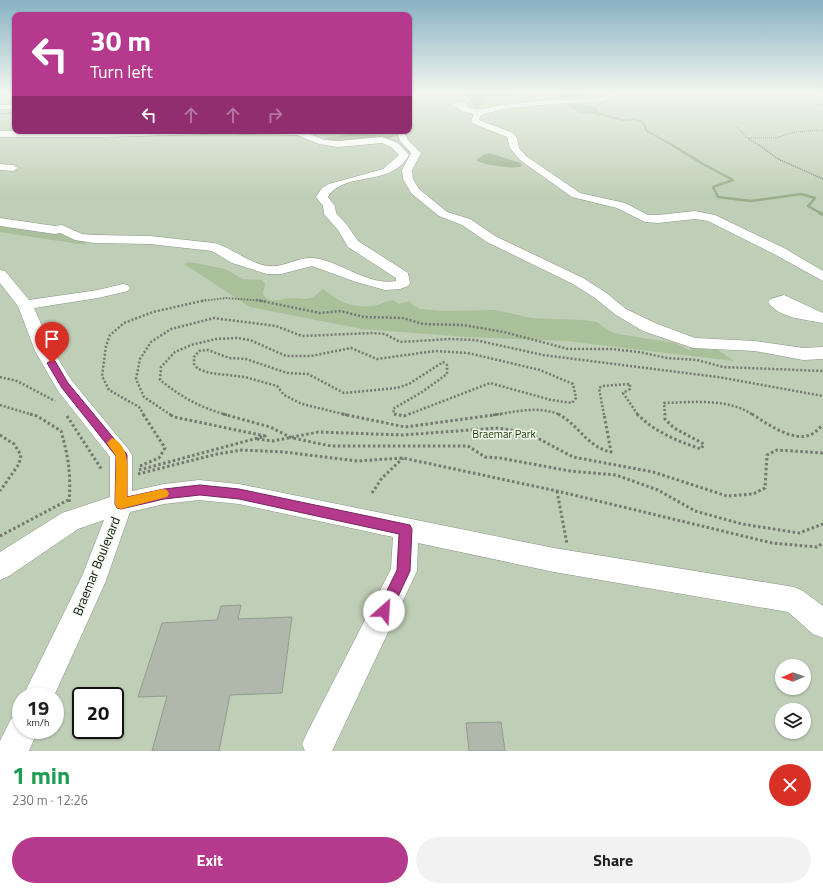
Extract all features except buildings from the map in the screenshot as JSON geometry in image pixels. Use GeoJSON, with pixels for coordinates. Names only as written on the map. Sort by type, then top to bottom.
{"type":"FeatureCollection","features":[{"type":"Feature","properties":{"kind":"street"},"geometry":{"type":"LineString","coordinates":[[491,128],[510,135],[513,138],[515,148],[523,158],[576,195],[620,205],[645,218],[658,219],[695,215],[711,218],[779,251],[823,277]]}},
{"type":"Feature","properties":{"kind":"street"},"geometry":{"type":"LineString","coordinates":[[0,130],[12,129]]}},
{"type":"Feature","properties":{"kind":"street"},"geometry":{"type":"LineString","coordinates":[[0,134],[104,134]]}},
{"type":"Feature","properties":{"kind":"street"},"geometry":{"type":"LineString","coordinates":[[0,222],[55,230],[62,229],[79,237],[94,239],[150,240],[214,248],[223,250],[236,259],[269,270],[285,270],[311,262],[384,285],[397,286],[403,283],[403,276],[353,244],[344,228],[330,214],[329,206],[322,197],[326,192],[347,180],[390,170],[404,155],[389,142],[382,140],[338,144],[322,142],[303,134]]}},
{"type":"Feature","properties":{"kind":"street"},"geometry":{"type":"LineString","coordinates":[[401,134],[404,141],[416,153],[407,170],[410,186],[443,214],[466,222],[491,239],[578,281],[639,322],[668,336],[693,343],[755,346],[803,354],[823,353]]}},
{"type":"Feature","properties":{"kind":"street"},"geometry":{"type":"LineString","coordinates":[[0,167],[14,168]]}},
{"type":"Feature","properties":{"kind":"street","name":"Braemar Boulevard"},"geometry":{"type":"LineString","coordinates":[[0,274],[25,305],[44,351],[65,386],[121,455],[121,504],[92,583],[42,687]]}},
{"type":"Feature","properties":{"kind":"street"},"geometry":{"type":"LineString","coordinates":[[25,305],[98,294],[123,288]]}},
{"type":"Feature","properties":{"kind":"street"},"geometry":{"type":"LineString","coordinates":[[0,567],[70,520],[121,504],[164,494],[200,490],[239,494],[570,563],[794,600],[822,622]]}},
{"type":"Feature","properties":{"kind":"street"},"geometry":{"type":"LineString","coordinates":[[318,744],[404,571],[406,529]]}},
{"type":"Feature","properties":{"kind":"street"},"geometry":{"type":"LineString","coordinates":[[12,751],[18,739]]}},
{"type":"Feature","properties":{"kind":"path"},"geometry":{"type":"LineString","coordinates":[[738,128],[747,138],[782,161],[823,179]]}},
{"type":"Feature","properties":{"kind":"path"},"geometry":{"type":"LineString","coordinates":[[747,138],[776,138],[794,132],[823,130]]}},
{"type":"Feature","properties":{"kind":"path"},"geometry":{"type":"LineString","coordinates":[[121,475],[159,458],[165,448],[139,407],[109,390],[102,376],[106,346],[110,335],[124,323],[154,312],[208,300],[226,298],[264,301],[320,313],[341,311],[364,317],[403,318],[423,324],[463,325],[504,332],[568,349],[611,349],[666,358],[698,360],[722,367],[823,370]]}},
{"type":"Feature","properties":{"kind":"path"},"geometry":{"type":"LineString","coordinates":[[121,475],[265,436],[174,417],[144,397],[136,379],[140,359],[151,342],[171,329],[214,318],[276,326],[302,336],[373,333],[385,334],[400,342],[450,339],[475,340],[543,355],[718,377],[823,396]]}},
{"type":"Feature","properties":{"kind":"path"},"geometry":{"type":"LineString","coordinates":[[823,425],[810,435],[796,435],[776,430],[743,408],[702,402],[664,403],[665,419],[674,428],[704,444],[701,449],[659,432],[645,423],[628,404],[623,393],[630,389],[630,384],[602,386],[599,388],[611,452],[601,451],[566,419],[553,411],[535,409],[405,427],[389,426],[302,404],[284,395],[277,386],[245,377],[223,375],[198,368],[194,364],[194,357],[199,351],[208,350],[229,358],[246,359],[287,373],[308,374],[344,393],[397,388],[409,384],[443,362],[447,365],[447,374],[437,382],[393,409],[394,414],[404,416],[425,407],[452,399],[476,387],[490,384],[551,400],[572,402],[576,398],[573,384],[540,370],[468,354],[435,351],[377,359],[351,348],[311,356],[286,356],[250,340],[237,338],[216,339],[191,345],[175,352],[161,367],[160,380],[181,397],[203,408],[270,427],[292,438],[331,446],[468,446],[485,458],[500,458],[570,471],[616,476],[658,490],[695,511],[742,524],[799,533],[823,524]]}},
{"type":"Feature","properties":{"kind":"path"},"geometry":{"type":"LineString","coordinates":[[0,377],[18,381],[53,399],[58,404]]}},
{"type":"Feature","properties":{"kind":"path"},"geometry":{"type":"LineString","coordinates":[[0,405],[37,416],[61,431],[69,459],[71,479],[68,500],[0,536]]}},
{"type":"Feature","properties":{"kind":"path"},"geometry":{"type":"LineString","coordinates":[[66,414],[90,454],[104,472],[121,475],[144,474],[216,454],[242,450],[284,452],[356,461],[403,458],[557,490],[772,543],[817,547],[823,543]]}},
{"type":"Feature","properties":{"kind":"path"},"geometry":{"type":"LineString","coordinates":[[257,439],[273,441],[318,432],[402,435],[498,428],[528,433],[557,450],[573,457],[653,472],[685,484],[727,496],[753,494],[765,488],[767,455],[777,450],[823,452]]}},
{"type":"Feature","properties":{"kind":"path"},"geometry":{"type":"LineString","coordinates":[[0,435],[14,444],[21,455],[19,464],[0,491]]}},
{"type":"Feature","properties":{"kind":"path"},"geometry":{"type":"LineString","coordinates":[[372,493],[382,478],[403,458]]}},
{"type":"Feature","properties":{"kind":"path"},"geometry":{"type":"LineString","coordinates":[[557,490],[570,563]]}},
{"type":"Feature","properties":{"kind":"green space","name":"Braemar Park"},"geometry":{"type":"Polygon","coordinates":[[[0,128],[12,128],[12,134],[412,134],[412,128],[823,128],[823,751],[0,751],[0,128]]]}},
{"type":"Feature","properties":{"kind":"shaded area"},"geometry":{"type":"Polygon","coordinates":[[[352,134],[394,136],[389,139],[367,138],[333,142],[325,138],[352,134]]]}},
{"type":"Feature","properties":{"kind":"shaded area"},"geometry":{"type":"Polygon","coordinates":[[[489,153],[521,163],[522,166],[499,166],[485,164],[476,160],[489,153]]]}},
{"type":"Feature","properties":{"kind":"shaded area"},"geometry":{"type":"Polygon","coordinates":[[[0,223],[62,232],[86,242],[85,245],[0,232],[0,223]]]}},
{"type":"Feature","properties":{"kind":"shaded area"},"geometry":{"type":"Polygon","coordinates":[[[190,262],[225,269],[243,279],[262,280],[265,284],[263,294],[266,298],[273,301],[287,298],[308,299],[314,297],[323,289],[340,301],[357,306],[378,305],[393,300],[399,304],[410,301],[412,305],[421,309],[444,311],[496,310],[531,318],[583,320],[597,322],[609,331],[618,334],[675,343],[691,351],[690,346],[710,350],[717,349],[734,361],[566,341],[467,337],[362,329],[250,307],[184,264],[190,262]]]}},
{"type":"Feature","properties":{"kind":"waterway"},"geometry":{"type":"LineString","coordinates":[[646,128],[647,131],[674,146]]}},
{"type":"Feature","properties":{"kind":"waterway"},"geometry":{"type":"LineString","coordinates":[[672,145],[733,180],[713,187],[718,197],[751,201],[801,194],[815,198],[808,206],[821,213]]}},
{"type":"Feature","properties":{"kind":"slow traffic"},"geometry":{"type":"LineString","coordinates":[[112,443],[121,455],[121,504],[163,494]]}},
{"type":"Feature","properties":{"kind":"route"},"geometry":{"type":"LineString","coordinates":[[52,363],[65,386],[121,455],[121,504],[164,494],[200,490],[239,494],[406,529],[404,571],[384,611]]}}]}
